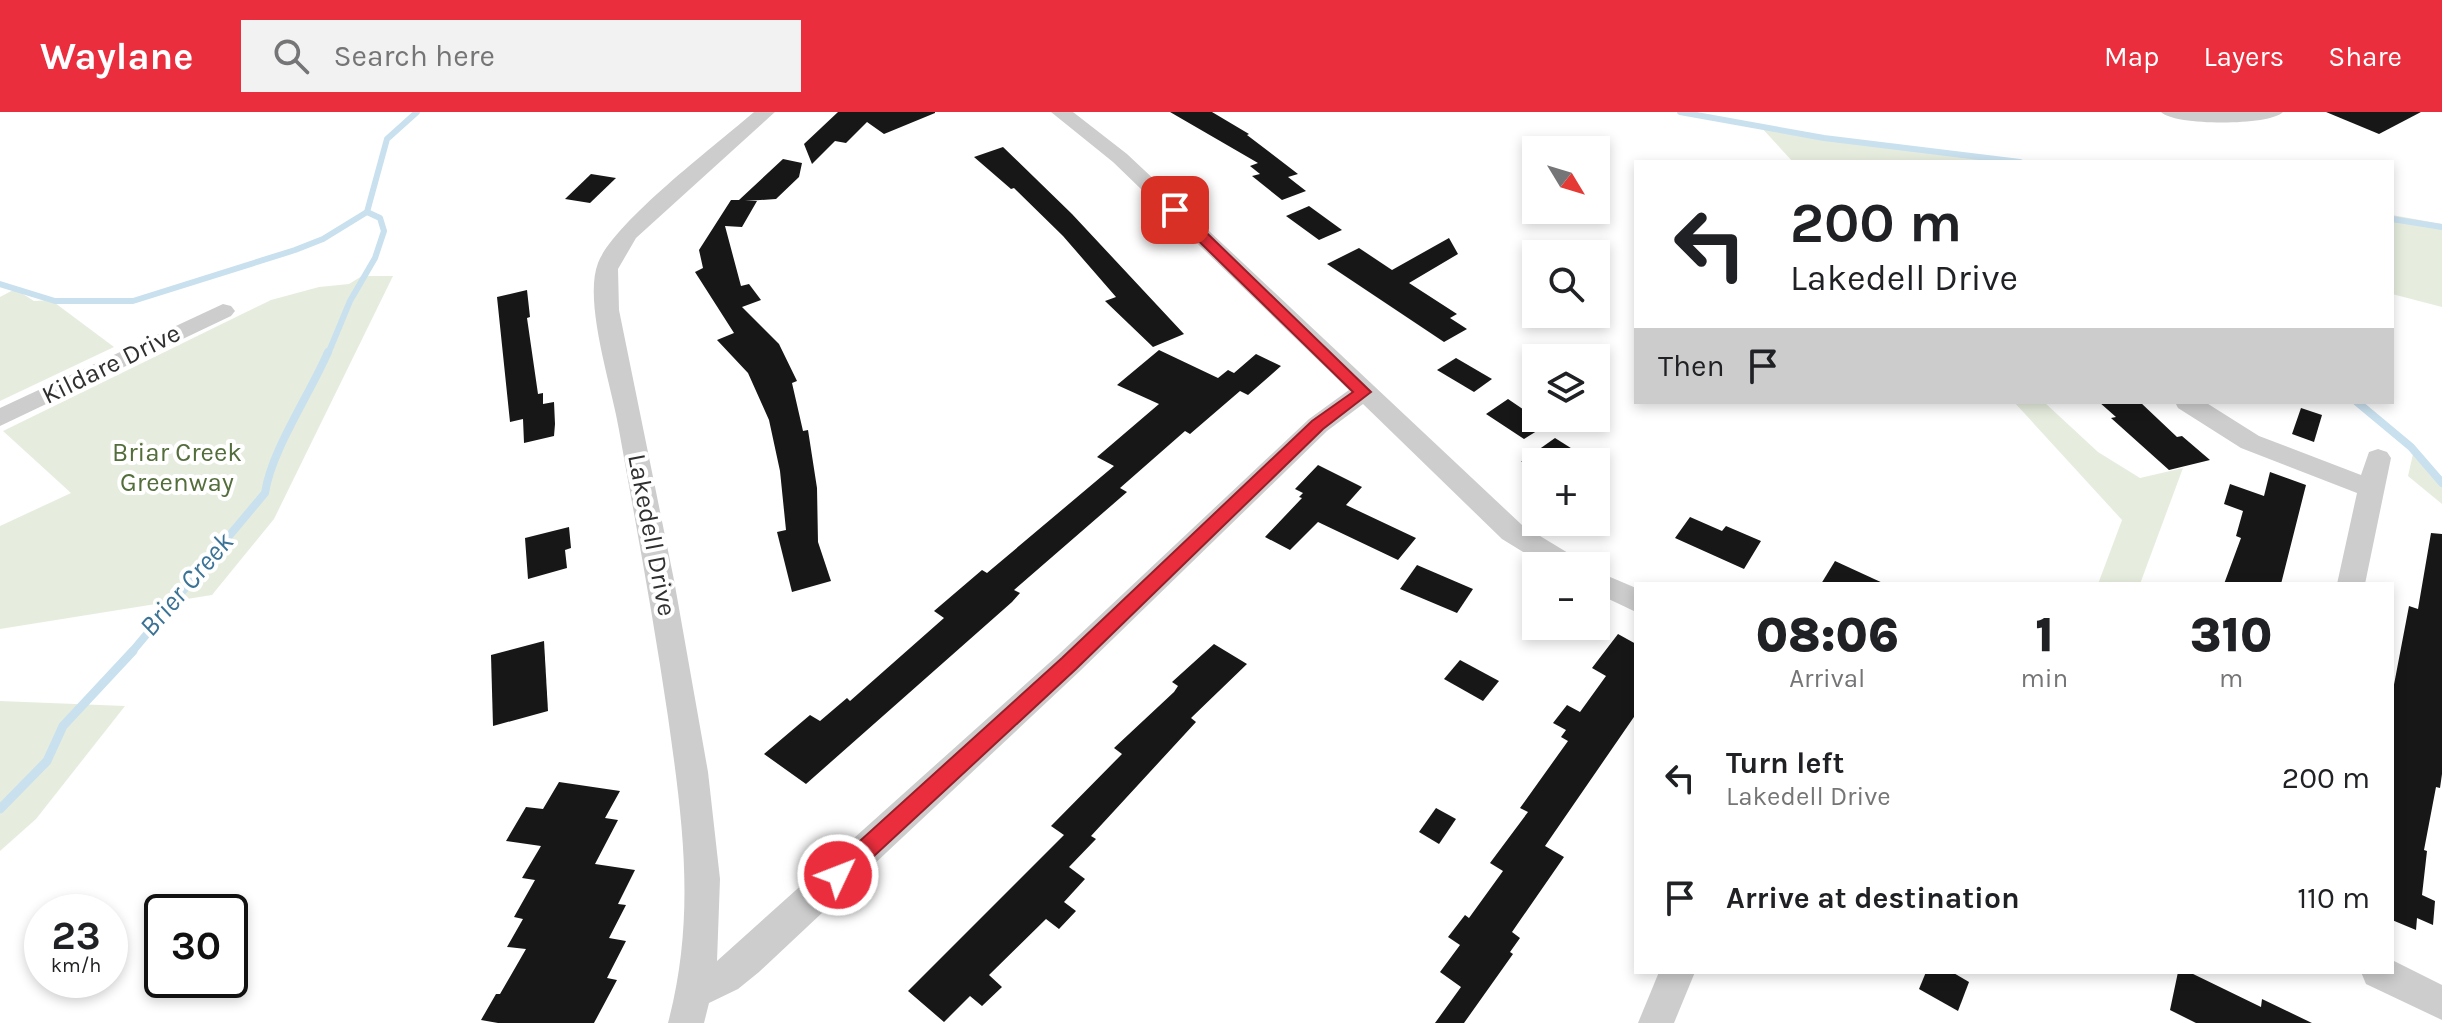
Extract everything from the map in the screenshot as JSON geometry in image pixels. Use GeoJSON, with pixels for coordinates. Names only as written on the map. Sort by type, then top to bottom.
{"type":"FeatureCollection","features":[{"type":"Feature","properties":{"kind":"street","name":"Lakedell Drive"},"geometry":{"type":"LineString","coordinates":[[686,1023],[695,992],[706,908],[704,854],[674,650],[615,344],[606,279],[613,253],[628,233],[765,112]]}},
{"type":"Feature","properties":{"kind":"street"},"geometry":{"type":"LineString","coordinates":[[1061,112],[1120,158],[1512,532],[1545,552]]}},
{"type":"Feature","properties":{"kind":"street"},"geometry":{"type":"LineString","coordinates":[[2171,112],[2215,117],[2273,112]]}},
{"type":"Feature","properties":{"kind":"street","name":"Kildare Drive"},"geometry":{"type":"LineString","coordinates":[[0,418],[223,311]]}},
{"type":"Feature","properties":{"kind":"street"},"geometry":{"type":"LineString","coordinates":[[695,992],[725,977],[746,960],[1069,663],[1318,425],[1363,392]]}},
{"type":"Feature","properties":{"kind":"street"},"geometry":{"type":"LineString","coordinates":[[2190,404],[2250,442],[2372,489]]}},
{"type":"Feature","properties":{"kind":"street"},"geometry":{"type":"LineString","coordinates":[[2351,582],[2378,458]]}},
{"type":"Feature","properties":{"kind":"street"},"geometry":{"type":"LineString","coordinates":[[1610,588],[1634,600]]}},
{"type":"Feature","properties":{"kind":"street"},"geometry":{"type":"LineString","coordinates":[[1656,1023],[1676,974]]}},
{"type":"Feature","properties":{"kind":"street"},"geometry":{"type":"LineString","coordinates":[[2383,974],[2442,1003]]}},
{"type":"Feature","properties":{"kind":"green space"},"geometry":{"type":"Polygon","coordinates":[[[1760,126],[1850,143],[2001,160],[1791,160],[1760,126]]]}},
{"type":"Feature","properties":{"kind":"green space"},"geometry":{"type":"Polygon","coordinates":[[[2394,215],[2442,224],[2442,307],[2394,295],[2394,215]]]}},
{"type":"Feature","properties":{"kind":"green space","name":"Briar Creek Greenway"},"geometry":{"type":"Polygon","coordinates":[[[362,276],[393,276],[274,519],[212,595],[0,629],[0,526],[71,493],[3,431],[271,300],[319,287],[349,284],[362,276]]]}},
{"type":"Feature","properties":{"kind":"green space"},"geometry":{"type":"Polygon","coordinates":[[[15,289],[34,301],[51,300],[114,347],[0,401],[0,297],[15,289]]]}},
{"type":"Feature","properties":{"kind":"green space"},"geometry":{"type":"Polygon","coordinates":[[[2016,404],[2046,404],[2098,452],[2140,478],[2183,468],[2141,582],[2099,582],[2122,520],[2016,404]]]}},
{"type":"Feature","properties":{"kind":"green space"},"geometry":{"type":"Polygon","coordinates":[[[2413,454],[2442,485],[2442,504],[2408,476],[2413,454]]]}},
{"type":"Feature","properties":{"kind":"green space"},"geometry":{"type":"Polygon","coordinates":[[[0,701],[125,706],[36,819],[0,851],[0,701]]]}},
{"type":"Feature","properties":{"kind":"building"},"geometry":{"type":"Polygon","coordinates":[[[838,112],[935,113],[884,134],[867,122],[846,143],[835,141],[812,164],[804,144],[838,112]]]}},
{"type":"Feature","properties":{"kind":"building"},"geometry":{"type":"Polygon","coordinates":[[[1170,112],[1212,112],[1249,134],[1298,174],[1288,177],[1306,191],[1282,200],[1252,176],[1260,174],[1250,166],[1258,163],[1170,112]]]}},
{"type":"Feature","properties":{"kind":"building"},"geometry":{"type":"Polygon","coordinates":[[[2326,112],[2421,112],[2379,134],[2326,112]]]}},
{"type":"Feature","properties":{"kind":"building"},"geometry":{"type":"Polygon","coordinates":[[[1003,147],[1072,214],[1184,334],[1153,347],[1105,301],[1116,297],[1063,236],[1014,188],[1011,189],[974,157],[1003,147]]]}},
{"type":"Feature","properties":{"kind":"building"},"geometry":{"type":"Polygon","coordinates":[[[783,159],[802,163],[799,177],[776,199],[745,201],[757,201],[742,227],[725,226],[741,286],[749,284],[761,300],[742,307],[779,344],[797,381],[792,383],[803,431],[808,430],[817,488],[818,542],[831,581],[792,592],[777,532],[786,530],[780,471],[769,420],[748,373],[717,340],[734,333],[695,272],[703,268],[699,250],[731,200],[739,200],[783,159]]]}},
{"type":"Feature","properties":{"kind":"building"},"geometry":{"type":"Polygon","coordinates":[[[591,174],[616,178],[590,203],[565,199],[591,174]]]}},
{"type":"Feature","properties":{"kind":"building"},"geometry":{"type":"Polygon","coordinates":[[[1309,206],[1342,230],[1319,240],[1286,216],[1309,206]]]}},
{"type":"Feature","properties":{"kind":"building"},"geometry":{"type":"Polygon","coordinates":[[[1449,238],[1458,254],[1409,283],[1457,314],[1450,318],[1467,329],[1444,342],[1327,264],[1359,248],[1392,270],[1449,238]]]}},
{"type":"Feature","properties":{"kind":"building"},"geometry":{"type":"Polygon","coordinates":[[[527,290],[530,317],[527,318],[538,394],[543,393],[543,404],[554,402],[555,424],[554,436],[524,443],[523,419],[510,422],[497,297],[527,290]]]}},
{"type":"Feature","properties":{"kind":"building"},"geometry":{"type":"Polygon","coordinates":[[[1159,350],[1218,378],[1228,370],[1234,373],[1256,354],[1281,366],[1248,395],[1240,391],[1190,434],[1185,431],[1120,488],[1127,492],[1014,590],[1020,593],[1012,602],[806,784],[764,754],[810,715],[820,721],[847,698],[850,701],[944,618],[934,611],[982,570],[987,573],[1114,466],[1097,457],[1159,404],[1117,385],[1159,350]]]}},
{"type":"Feature","properties":{"kind":"building"},"geometry":{"type":"Polygon","coordinates":[[[1456,358],[1492,379],[1474,392],[1437,370],[1456,358]]]}},
{"type":"Feature","properties":{"kind":"building"},"geometry":{"type":"Polygon","coordinates":[[[1508,399],[1522,408],[1522,432],[1535,432],[1524,439],[1486,414],[1508,399]]]}},
{"type":"Feature","properties":{"kind":"building"},"geometry":{"type":"Polygon","coordinates":[[[2101,404],[2142,404],[2177,437],[2182,436],[2210,460],[2169,470],[2111,418],[2116,417],[2101,404]]]}},
{"type":"Feature","properties":{"kind":"building"},"geometry":{"type":"Polygon","coordinates":[[[2301,408],[2322,415],[2314,442],[2292,434],[2301,408]]]}},
{"type":"Feature","properties":{"kind":"building"},"geometry":{"type":"Polygon","coordinates":[[[1555,438],[1571,448],[1541,448],[1555,438]]]}},
{"type":"Feature","properties":{"kind":"building"},"geometry":{"type":"Polygon","coordinates":[[[1318,465],[1362,487],[1346,505],[1416,538],[1398,560],[1318,522],[1290,550],[1265,537],[1302,498],[1299,497],[1303,493],[1295,489],[1318,465]]]}},
{"type":"Feature","properties":{"kind":"building"},"geometry":{"type":"Polygon","coordinates":[[[2270,472],[2306,485],[2282,582],[2225,582],[2241,538],[2236,536],[2243,511],[2224,504],[2230,484],[2264,496],[2270,472]]]}},
{"type":"Feature","properties":{"kind":"building"},"geometry":{"type":"Polygon","coordinates":[[[1690,517],[1722,531],[1726,526],[1761,541],[1744,569],[1675,538],[1690,517]]]}},
{"type":"Feature","properties":{"kind":"building"},"geometry":{"type":"Polygon","coordinates":[[[569,527],[571,548],[565,550],[567,568],[528,579],[525,538],[569,527]]]}},
{"type":"Feature","properties":{"kind":"building"},"geometry":{"type":"Polygon","coordinates":[[[2431,533],[2442,534],[2442,774],[2440,788],[2436,787],[2424,850],[2427,851],[2422,895],[2435,901],[2433,925],[2417,918],[2416,930],[2394,921],[2394,685],[2409,606],[2418,609],[2431,533]]]}},
{"type":"Feature","properties":{"kind":"building"},"geometry":{"type":"Polygon","coordinates":[[[1835,561],[1881,582],[1822,582],[1835,561]]]}},
{"type":"Feature","properties":{"kind":"building"},"geometry":{"type":"Polygon","coordinates":[[[1417,565],[1473,589],[1457,613],[1400,589],[1417,565]]]}},
{"type":"Feature","properties":{"kind":"building"},"geometry":{"type":"Polygon","coordinates":[[[1618,634],[1634,643],[1634,717],[1545,846],[1564,857],[1512,932],[1520,938],[1510,952],[1513,954],[1464,1023],[1435,1023],[1461,987],[1440,972],[1460,945],[1448,937],[1465,915],[1469,918],[1503,871],[1490,863],[1528,812],[1520,808],[1568,741],[1561,737],[1566,730],[1553,723],[1567,705],[1580,712],[1606,676],[1592,668],[1618,634]]]}},
{"type":"Feature","properties":{"kind":"building"},"geometry":{"type":"Polygon","coordinates":[[[544,641],[548,711],[493,726],[491,655],[544,641]]]}},
{"type":"Feature","properties":{"kind":"building"},"geometry":{"type":"Polygon","coordinates":[[[1214,644],[1247,664],[1191,718],[1196,722],[1091,836],[1096,839],[1069,867],[1085,879],[1064,902],[1076,911],[1059,929],[1046,919],[989,975],[1002,987],[982,1006],[970,996],[944,1022],[908,991],[1064,835],[1051,826],[1122,754],[1114,748],[1174,692],[1178,686],[1172,682],[1214,644]]]}},
{"type":"Feature","properties":{"kind":"building"},"geometry":{"type":"Polygon","coordinates":[[[1460,660],[1499,681],[1483,701],[1444,679],[1460,660]]]}},
{"type":"Feature","properties":{"kind":"building"},"geometry":{"type":"Polygon","coordinates":[[[559,782],[620,791],[605,818],[618,820],[595,864],[635,870],[618,904],[626,905],[609,938],[626,941],[607,978],[617,980],[594,1023],[498,1023],[481,1020],[526,949],[507,947],[523,919],[514,917],[535,880],[522,878],[541,846],[506,841],[526,807],[543,809],[559,782]]]}},
{"type":"Feature","properties":{"kind":"building"},"geometry":{"type":"Polygon","coordinates":[[[1436,808],[1456,819],[1439,844],[1419,832],[1436,808]]]}},
{"type":"Feature","properties":{"kind":"building"},"geometry":{"type":"Polygon","coordinates":[[[1925,974],[1955,974],[1969,982],[1958,1011],[1919,989],[1925,974]]]}},
{"type":"Feature","properties":{"kind":"building"},"geometry":{"type":"Polygon","coordinates":[[[2178,974],[2193,974],[2261,1007],[2262,999],[2312,1023],[2196,1023],[2170,1010],[2178,974]]]}},
{"type":"Feature","properties":{"kind":"waterway"},"geometry":{"type":"LineString","coordinates":[[367,212],[387,139],[417,112]]}},
{"type":"Feature","properties":{"kind":"waterway"},"geometry":{"type":"LineString","coordinates":[[1680,112],[1824,138],[2004,160]]}},
{"type":"Feature","properties":{"kind":"waterway"},"geometry":{"type":"LineString","coordinates":[[0,284],[55,301],[133,301],[295,250],[323,239],[367,212]]}},
{"type":"Feature","properties":{"kind":"waterway","name":"Brier Creek"},"geometry":{"type":"LineString","coordinates":[[328,354],[350,301],[375,258],[384,231],[380,218],[367,212]]}},
{"type":"Feature","properties":{"kind":"waterway"},"geometry":{"type":"LineString","coordinates":[[2394,219],[2442,227]]}},
{"type":"Feature","properties":{"kind":"waterway","name":"Brier Creek"},"geometry":{"type":"LineString","coordinates":[[131,653],[265,493],[283,441],[328,352]]}},
{"type":"Feature","properties":{"kind":"waterway"},"geometry":{"type":"LineString","coordinates":[[2359,404],[2411,447],[2442,483]]}},
{"type":"Feature","properties":{"kind":"waterway","name":"Brier Creek"},"geometry":{"type":"LineString","coordinates":[[0,809],[47,761],[63,726],[133,651]]}},
{"type":"Feature","properties":{"kind":"route"},"geometry":{"type":"LineString","coordinates":[[838,875],[1069,663],[1318,425],[1363,392],[1175,210]]}}]}
